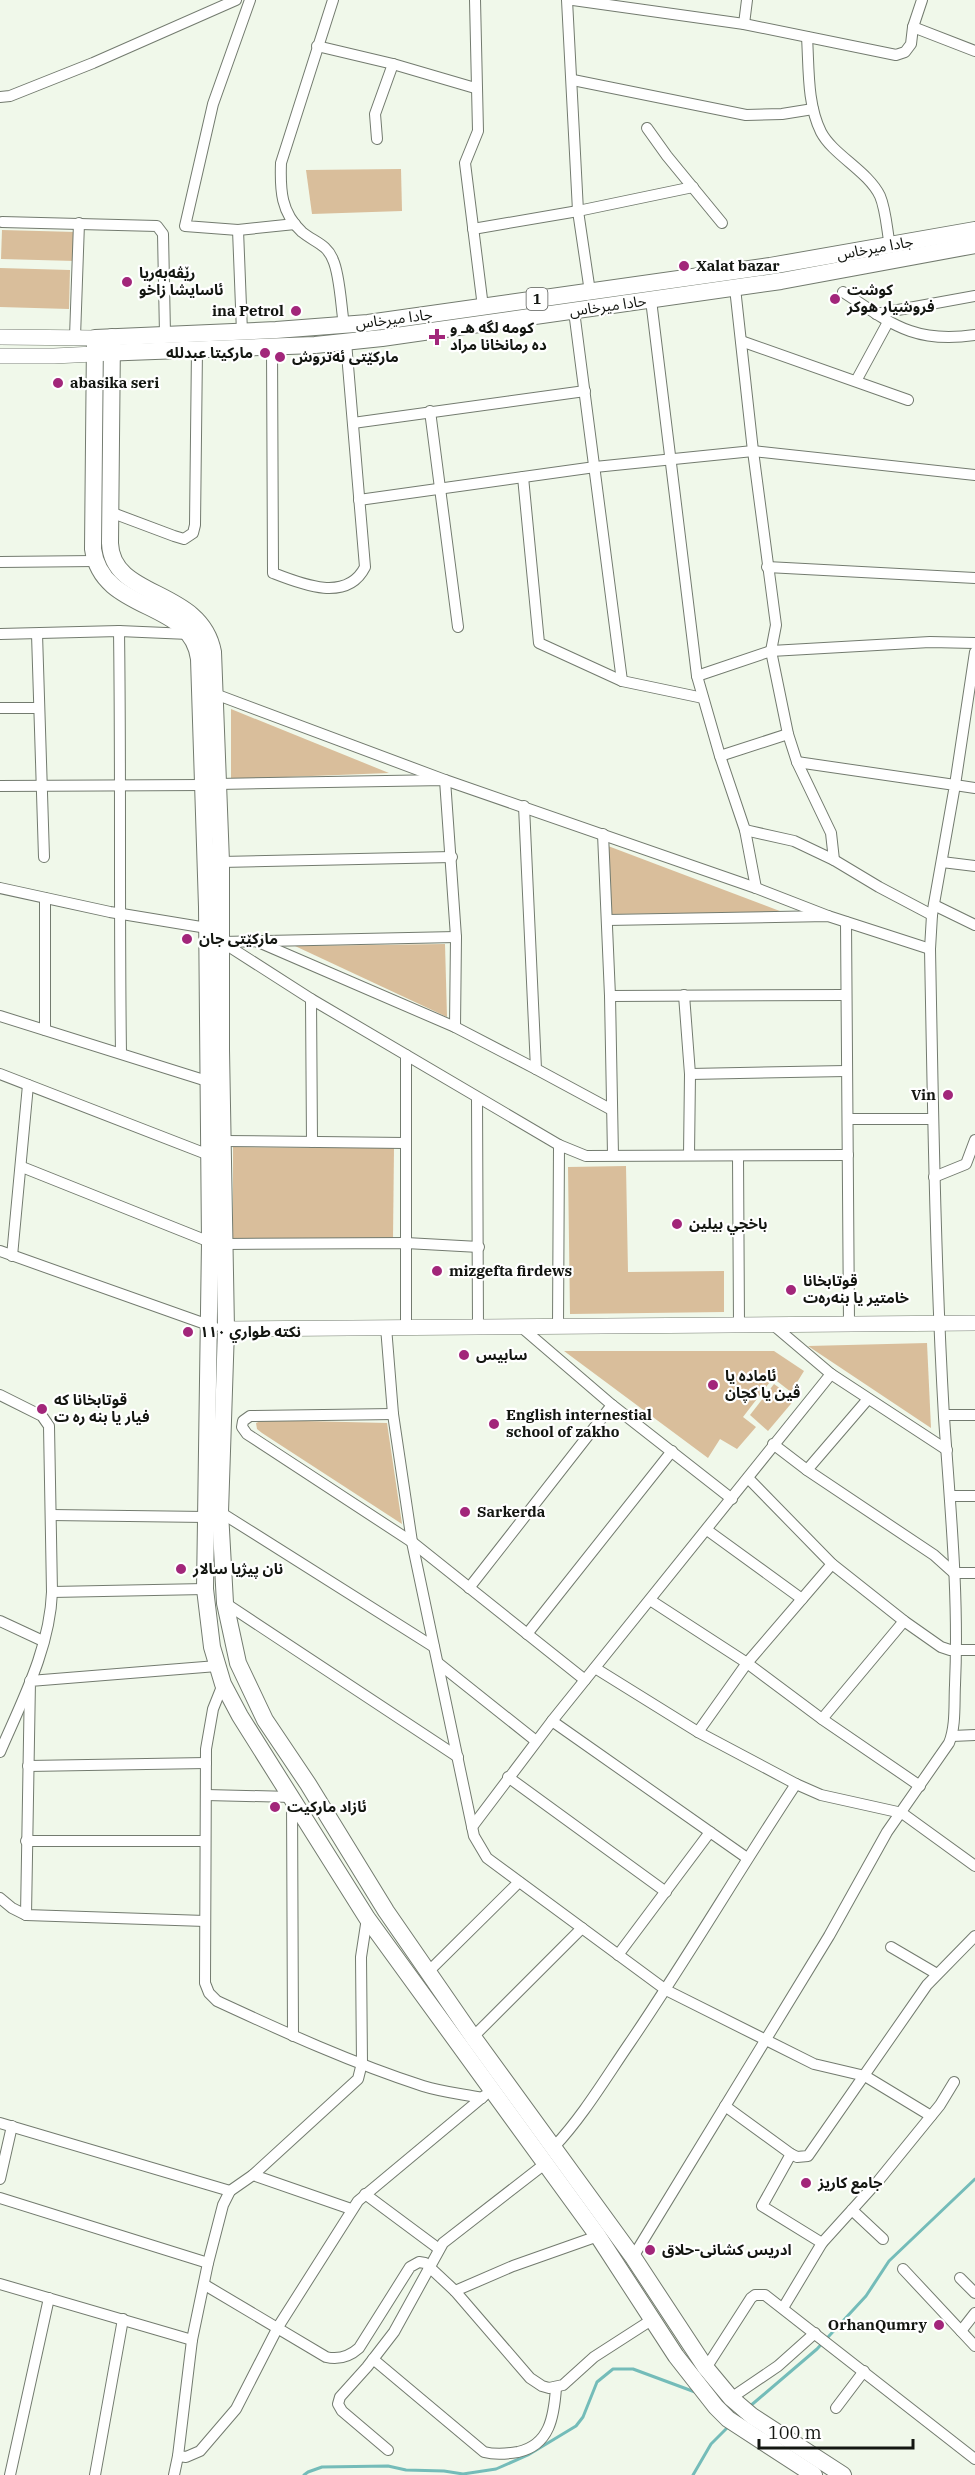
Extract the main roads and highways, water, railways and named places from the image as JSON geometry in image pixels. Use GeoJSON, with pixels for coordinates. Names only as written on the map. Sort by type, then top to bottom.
{"type":"FeatureCollection","features":[{"type":"Feature","properties":{"kind":"main road","name":"جادا ميرخاس"},"geometry":{"type":"LineString","coordinates":[[103,345],[165,334],[242,332],[344,325],[483,307],[770,266],[975,230]]}},
{"type":"Feature","properties":{"kind":"main road","name":"حادا ميرخاس"},"geometry":{"type":"LineString","coordinates":[[103,345],[197,349],[346,342],[735,288],[975,245]]}},
{"type":"Feature","properties":{"kind":"main road"},"geometry":{"type":"LineString","coordinates":[[0,337],[75,338],[103,345]]}},
{"type":"Feature","properties":{"kind":"main road"},"geometry":{"type":"LineString","coordinates":[[0,356],[54,356],[103,345]]}},
{"type":"Feature","properties":{"kind":"main road"},"geometry":{"type":"LineString","coordinates":[[103,345],[110,550],[118,569],[128,578],[186,609],[205,627],[213,652],[215,694],[211,784]]}},
{"type":"Feature","properties":{"kind":"main road"},"geometry":{"type":"LineString","coordinates":[[103,345],[93,549],[95,561],[104,578],[116,590],[174,621],[190,634],[199,659],[211,784],[216,866],[207,928],[209,1155],[226,1329],[213,1515],[205,1588],[209,1628],[223,1684],[240,1716],[367,1918],[394,1954],[486,2094],[546,2163],[598,2236],[676,2356],[728,2419],[746,2422],[843,2475]]}},
{"type":"Feature","properties":{"kind":"main road"},"geometry":{"type":"LineString","coordinates":[[214,888],[222,942],[222,1141],[217,1243],[209,1326],[213,1515],[225,1604],[236,1656],[257,1706],[407,1942],[633,2257],[688,2343],[731,2398],[746,2422],[814,2475]]}},
{"type":"Feature","properties":{"kind":"main road"},"geometry":{"type":"LineString","coordinates":[[226,1329],[975,1323]]}},
{"type":"Feature","properties":{"kind":"main road"},"geometry":{"type":"LineString","coordinates":[[394,1954],[407,1942]]}},
{"type":"Feature","properties":{"kind":"main road"},"geometry":{"type":"LineString","coordinates":[[676,2356],[688,2343]]}},
{"type":"Feature","properties":{"kind":"waterway"},"geometry":{"type":"LineString","coordinates":[[749,2407],[817,2349],[866,2296],[889,2261],[975,2179]]}},
{"type":"Feature","properties":{"kind":"waterway"},"geometry":{"type":"LineString","coordinates":[[304,2475],[322,2467],[388,2466],[406,2470],[463,2474],[496,2469],[528,2455],[576,2426],[583,2417],[597,2382],[613,2369],[633,2369],[695,2392]]}},
{"type":"Feature","properties":{"kind":"waterway"},"geometry":{"type":"LineString","coordinates":[[693,2475],[711,2444],[729,2426]]}},
{"type":"Feature","properties":{"kind":"place","name":"Xalat bazar"},"geometry":{"type":"Point","coordinates":[684,266]}},
{"type":"Feature","properties":{"kind":"place","name":"رێڤه‌به‌ريا ئاسايشا زاخو"},"geometry":{"type":"Point","coordinates":[127,282]}},
{"type":"Feature","properties":{"kind":"place","name":"كوشت فروشيار هوكر"},"geometry":{"type":"Point","coordinates":[835,299]}},
{"type":"Feature","properties":{"kind":"place","name":"ina Petrol"},"geometry":{"type":"Point","coordinates":[296,311]}},
{"type":"Feature","properties":{"kind":"place","name":"كومه لگه هـ و ده رمانخانا مراد"},"geometry":{"type":"Point","coordinates":[437,337]}},
{"type":"Feature","properties":{"kind":"place","name":"ماركيتا عبدلله"},"geometry":{"type":"Point","coordinates":[265,353]}},
{"type":"Feature","properties":{"kind":"place","name":"مارکێتی ئەتروش"},"geometry":{"type":"Point","coordinates":[280,357]}},
{"type":"Feature","properties":{"kind":"place","name":"abasika seri"},"geometry":{"type":"Point","coordinates":[58,383]}},
{"type":"Feature","properties":{"kind":"place","name":"مارکێتی جان"},"geometry":{"type":"Point","coordinates":[187,939]}},
{"type":"Feature","properties":{"kind":"place","name":"Vin"},"geometry":{"type":"Point","coordinates":[948,1095]}},
{"type":"Feature","properties":{"kind":"place","name":"باخجي بيلين"},"geometry":{"type":"Point","coordinates":[677,1224]}},
{"type":"Feature","properties":{"kind":"place","name":"mizgefta firdews"},"geometry":{"type":"Point","coordinates":[437,1271]}},
{"type":"Feature","properties":{"kind":"place","name":"قوتابخانا خامتیر یا بنەرەت"},"geometry":{"type":"Point","coordinates":[791,1290]}},
{"type":"Feature","properties":{"kind":"place","name":"نكته طواري ١١٠"},"geometry":{"type":"Point","coordinates":[188,1332]}},
{"type":"Feature","properties":{"kind":"place","name":"سابيس"},"geometry":{"type":"Point","coordinates":[464,1355]}},
{"type":"Feature","properties":{"kind":"place","name":"ئاماده یا ڤین یا کچان"},"geometry":{"type":"Point","coordinates":[713,1385]}},
{"type":"Feature","properties":{"kind":"place","name":"قوتابخانا كه فيار يا بنه ره ت"},"geometry":{"type":"Point","coordinates":[42,1409]}},
{"type":"Feature","properties":{"kind":"place","name":"English internestial school of zakho"},"geometry":{"type":"Point","coordinates":[494,1424]}},
{"type":"Feature","properties":{"kind":"place","name":"Sarkerda"},"geometry":{"type":"Point","coordinates":[465,1512]}},
{"type":"Feature","properties":{"kind":"place","name":"نان پيژيا سالار"},"geometry":{"type":"Point","coordinates":[181,1569]}},
{"type":"Feature","properties":{"kind":"place","name":"ئازاد ماركيت"},"geometry":{"type":"Point","coordinates":[275,1807]}},
{"type":"Feature","properties":{"kind":"place","name":"جامع كاريز"},"geometry":{"type":"Point","coordinates":[806,2183]}},
{"type":"Feature","properties":{"kind":"place","name":"ادريس كشانى-حلاق"},"geometry":{"type":"Point","coordinates":[650,2250]}},
{"type":"Feature","properties":{"kind":"place","name":"OrhanQumry"},"geometry":{"type":"Point","coordinates":[939,2325]}}]}
